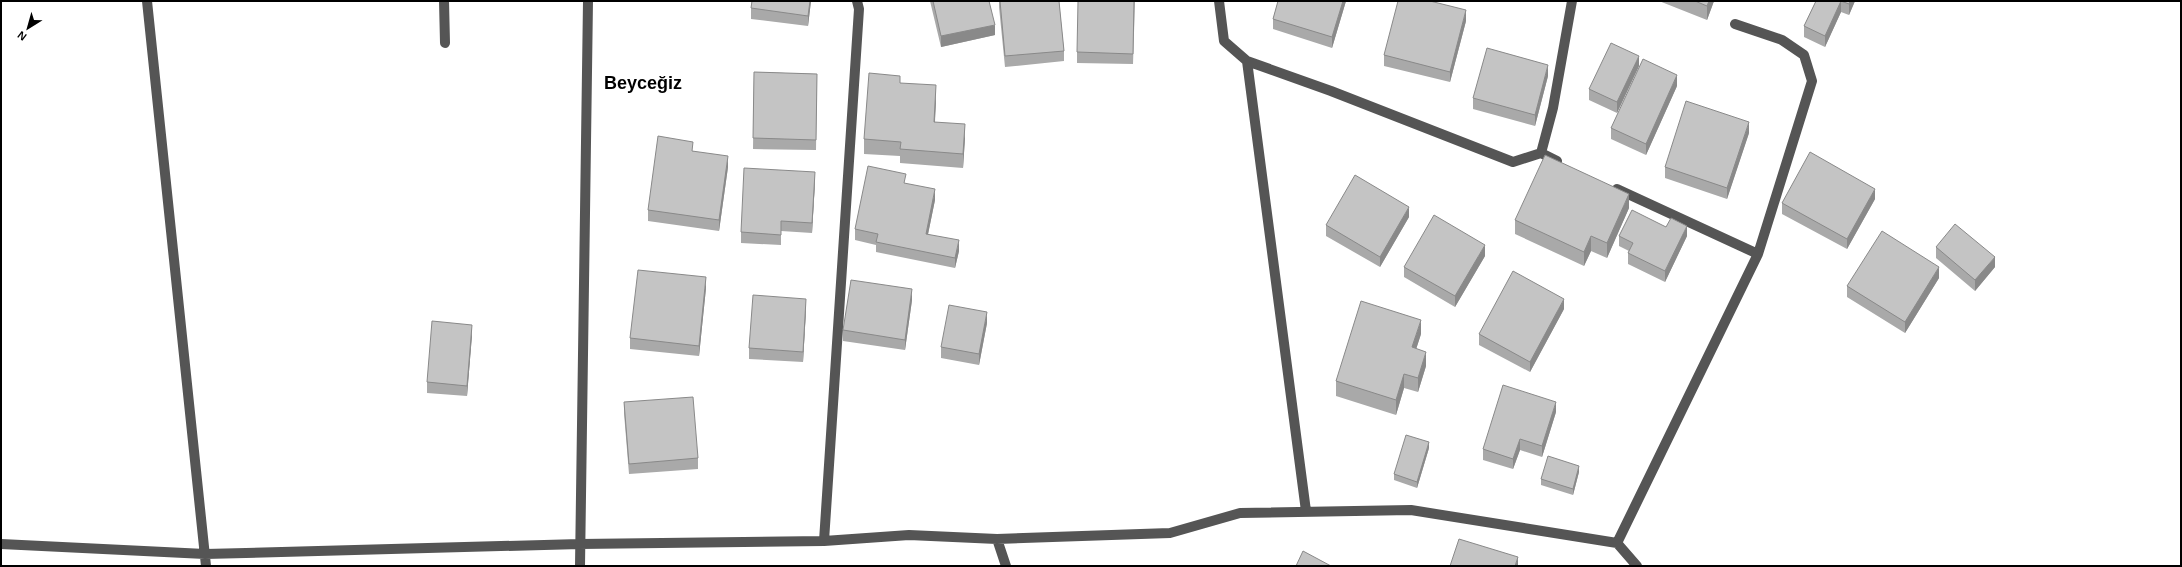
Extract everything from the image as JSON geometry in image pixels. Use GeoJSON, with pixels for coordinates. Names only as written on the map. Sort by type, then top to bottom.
{"type":"FeatureCollection","features":[{"type":"Feature","properties":{"kind":"street"},"geometry":{"type":"LineString","coordinates":[[147,1],[206,554],[206,566]]}},
{"type":"Feature","properties":{"kind":"street"},"geometry":{"type":"LineString","coordinates":[[444,1],[445,44]]}},
{"type":"Feature","properties":{"kind":"street"},"geometry":{"type":"LineString","coordinates":[[580,566],[588,1]]}},
{"type":"Feature","properties":{"kind":"street"},"geometry":{"type":"LineString","coordinates":[[824,541],[859,9],[857,1]]}},
{"type":"Feature","properties":{"kind":"street"},"geometry":{"type":"LineString","coordinates":[[1219,1],[1224,40],[1248,61],[1331,91],[1513,162],[1541,153],[1570,167]]}},
{"type":"Feature","properties":{"kind":"street"},"geometry":{"type":"LineString","coordinates":[[1541,153],[1553,108],[1572,1]]}},
{"type":"Feature","properties":{"kind":"street"},"geometry":{"type":"LineString","coordinates":[[1617,543],[1758,254],[1812,81],[1804,55],[1782,40],[1735,24]]}},
{"type":"Feature","properties":{"kind":"street"},"geometry":{"type":"LineString","coordinates":[[1248,61],[1306,511]]}},
{"type":"Feature","properties":{"kind":"street"},"geometry":{"type":"LineString","coordinates":[[1606,184],[1758,254]]}},
{"type":"Feature","properties":{"kind":"street"},"geometry":{"type":"LineString","coordinates":[[1,544],[206,554],[580,544],[824,541],[909,535],[996,539],[1170,533],[1240,513],[1411,510],[1617,543],[1637,566]]}},
{"type":"Feature","properties":{"kind":"street"},"geometry":{"type":"LineString","coordinates":[[996,539],[1006,566]]}},
{"type":"Feature","properties":{"kind":"building"},"geometry":{"type":"Polygon","coordinates":[[[752,1],[810,1],[808,16],[751,8],[752,1]]]}},
{"type":"Feature","properties":{"kind":"building"},"geometry":{"type":"Polygon","coordinates":[[[933,1],[989,1],[995,25],[941,36],[933,1]]]}},
{"type":"Feature","properties":{"kind":"building"},"geometry":{"type":"Polygon","coordinates":[[[1000,1],[1059,1],[1064,51],[1005,56],[1000,1]]]}},
{"type":"Feature","properties":{"kind":"building"},"geometry":{"type":"Polygon","coordinates":[[[1078,1],[1134,1],[1133,54],[1077,52],[1078,1]]]}},
{"type":"Feature","properties":{"kind":"building"},"geometry":{"type":"Polygon","coordinates":[[[1278,1],[1343,1],[1332,37],[1273,19],[1278,1]]]}},
{"type":"Feature","properties":{"kind":"building"},"geometry":{"type":"Polygon","coordinates":[[[1398,1],[1430,1],[1466,10],[1450,72],[1384,55],[1398,1]]]}},
{"type":"Feature","properties":{"kind":"building"},"geometry":{"type":"Polygon","coordinates":[[[1695,1],[1709,1],[1707,6],[1695,1]]]}},
{"type":"Feature","properties":{"kind":"building"},"geometry":{"type":"Polygon","coordinates":[[[1816,1],[1841,1],[1825,36],[1804,26],[1816,1]]]}},
{"type":"Feature","properties":{"kind":"building"},"geometry":{"type":"Polygon","coordinates":[[[1841,1],[1850,1],[1849,4],[1841,1]]]}},
{"type":"Feature","properties":{"kind":"building"},"geometry":{"type":"Polygon","coordinates":[[[1611,43],[1639,56],[1617,102],[1589,89],[1611,43]]]}},
{"type":"Feature","properties":{"kind":"building"},"geometry":{"type":"Polygon","coordinates":[[[1487,48],[1548,65],[1535,115],[1473,98],[1487,48]]]}},
{"type":"Feature","properties":{"kind":"building"},"geometry":{"type":"Polygon","coordinates":[[[1643,59],[1677,75],[1646,144],[1611,128],[1643,59]]]}},
{"type":"Feature","properties":{"kind":"building"},"geometry":{"type":"Polygon","coordinates":[[[754,72],[817,74],[816,140],[753,138],[754,72]]]}},
{"type":"Feature","properties":{"kind":"building"},"geometry":{"type":"Polygon","coordinates":[[[869,73],[900,76],[900,83],[936,85],[934,122],[965,124],[963,154],[900,149],[901,142],[864,139],[869,73]]]}},
{"type":"Feature","properties":{"kind":"building"},"geometry":{"type":"Polygon","coordinates":[[[1686,101],[1749,122],[1727,188],[1665,167],[1686,101]]]}},
{"type":"Feature","properties":{"kind":"building"},"geometry":{"type":"Polygon","coordinates":[[[658,136],[693,142],[692,151],[728,156],[719,220],[648,210],[658,136]]]}},
{"type":"Feature","properties":{"kind":"building"},"geometry":{"type":"Polygon","coordinates":[[[1810,152],[1875,189],[1847,239],[1782,203],[1810,152]]]}},
{"type":"Feature","properties":{"kind":"building"},"geometry":{"type":"Polygon","coordinates":[[[1545,155],[1629,194],[1607,243],[1591,236],[1584,252],[1515,220],[1545,155]]]}},
{"type":"Feature","properties":{"kind":"building"},"geometry":{"type":"Polygon","coordinates":[[[868,166],[906,174],[904,183],[935,189],[926,234],[959,240],[955,258],[876,242],[878,234],[855,229],[868,166]]]}},
{"type":"Feature","properties":{"kind":"building"},"geometry":{"type":"Polygon","coordinates":[[[744,168],[815,172],[812,223],[781,221],[781,235],[741,232],[744,168]]]}},
{"type":"Feature","properties":{"kind":"building"},"geometry":{"type":"Polygon","coordinates":[[[1355,175],[1409,207],[1380,257],[1326,225],[1355,175]]]}},
{"type":"Feature","properties":{"kind":"building"},"geometry":{"type":"Polygon","coordinates":[[[1632,210],[1666,227],[1671,218],[1687,226],[1665,271],[1628,253],[1633,243],[1619,236],[1632,210]]]}},
{"type":"Feature","properties":{"kind":"building"},"geometry":{"type":"Polygon","coordinates":[[[1434,215],[1485,245],[1455,296],[1404,267],[1434,215]]]}},
{"type":"Feature","properties":{"kind":"building"},"geometry":{"type":"Polygon","coordinates":[[[1955,224],[1995,257],[1975,280],[1936,247],[1955,224]]]}},
{"type":"Feature","properties":{"kind":"building"},"geometry":{"type":"Polygon","coordinates":[[[1882,231],[1939,267],[1905,322],[1847,286],[1882,231]]]}},
{"type":"Feature","properties":{"kind":"building"},"geometry":{"type":"Polygon","coordinates":[[[638,270],[706,277],[699,346],[630,338],[638,270]]]}},
{"type":"Feature","properties":{"kind":"building"},"geometry":{"type":"Polygon","coordinates":[[[1513,271],[1564,299],[1530,362],[1479,334],[1513,271]]]}},
{"type":"Feature","properties":{"kind":"building"},"geometry":{"type":"Polygon","coordinates":[[[851,280],[912,289],[905,340],[843,330],[851,280]]]}},
{"type":"Feature","properties":{"kind":"building"},"geometry":{"type":"Polygon","coordinates":[[[753,295],[806,299],[803,352],[749,348],[753,295]]]}},
{"type":"Feature","properties":{"kind":"building"},"geometry":{"type":"Polygon","coordinates":[[[1361,301],[1421,320],[1412,347],[1426,352],[1418,378],[1404,374],[1396,400],[1336,381],[1361,301]]]}},
{"type":"Feature","properties":{"kind":"building"},"geometry":{"type":"Polygon","coordinates":[[[949,305],[987,312],[979,354],[941,347],[949,305]]]}},
{"type":"Feature","properties":{"kind":"building"},"geometry":{"type":"Polygon","coordinates":[[[432,321],[472,325],[467,386],[427,382],[432,321]]]}},
{"type":"Feature","properties":{"kind":"building"},"geometry":{"type":"Polygon","coordinates":[[[1503,385],[1556,402],[1542,446],[1520,439],[1513,459],[1483,449],[1503,385]]]}},
{"type":"Feature","properties":{"kind":"building"},"geometry":{"type":"Polygon","coordinates":[[[693,397],[698,458],[629,464],[624,402],[693,397]]]}},
{"type":"Feature","properties":{"kind":"building"},"geometry":{"type":"Polygon","coordinates":[[[1406,435],[1429,442],[1417,482],[1394,474],[1406,435]]]}},
{"type":"Feature","properties":{"kind":"building"},"geometry":{"type":"Polygon","coordinates":[[[1548,456],[1579,466],[1573,489],[1541,479],[1548,456]]]}},
{"type":"Feature","properties":{"kind":"building"},"geometry":{"type":"Polygon","coordinates":[[[1459,539],[1518,557],[1515,566],[1450,566],[1459,539]]]}},
{"type":"Feature","properties":{"kind":"building"},"geometry":{"type":"Polygon","coordinates":[[[1303,551],[1331,566],[1296,566],[1303,551]]]}},
{"type":"Feature","properties":{"kind":"district","name":"Beyceğiz"},"geometry":{"type":"Point","coordinates":[643,83]}}]}
